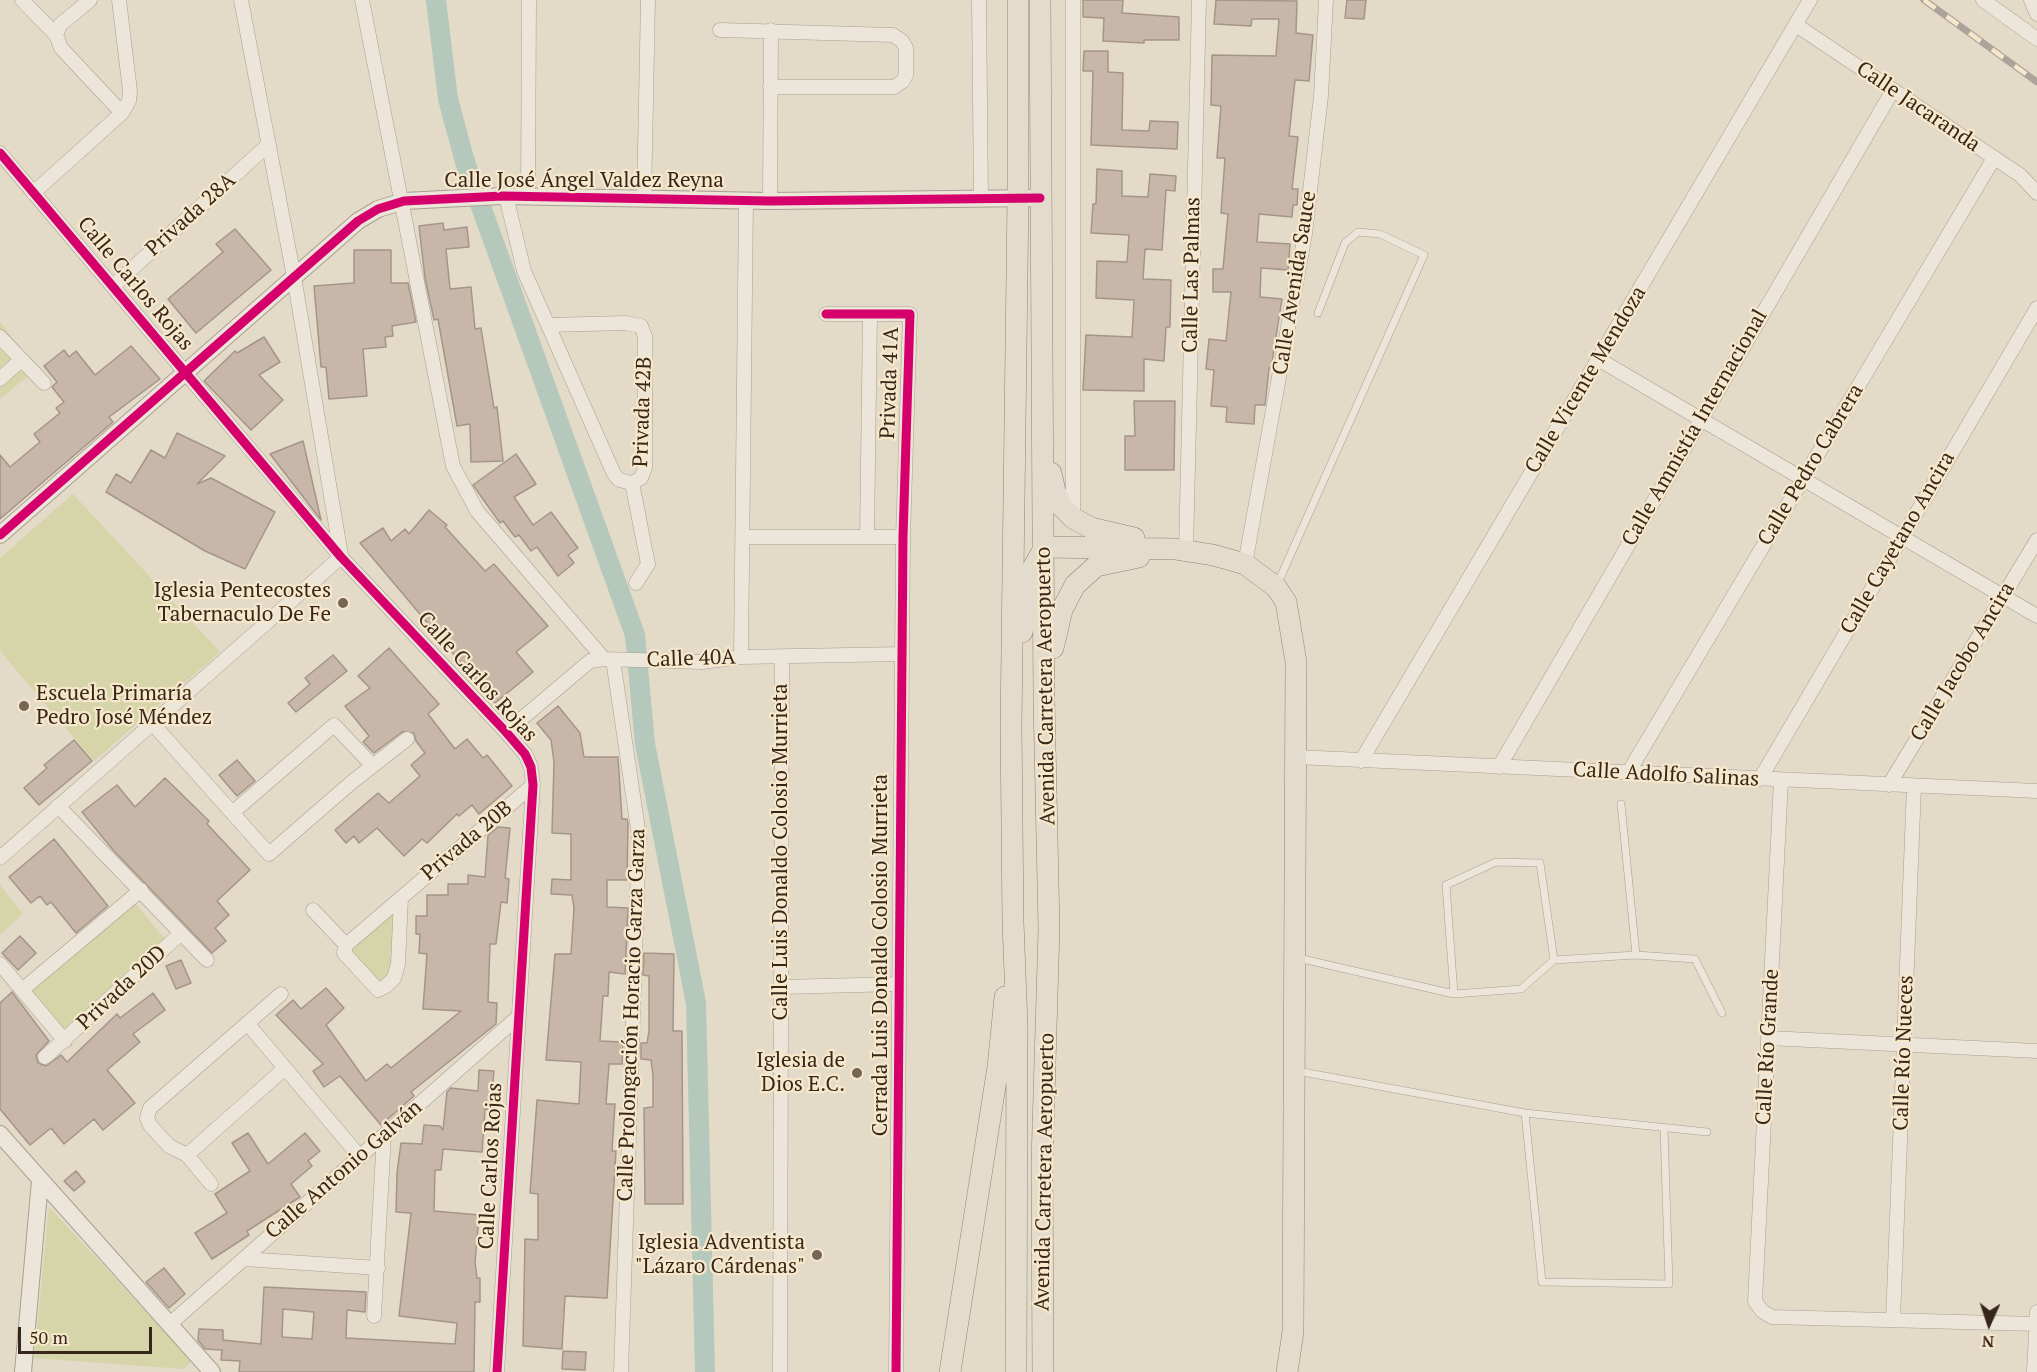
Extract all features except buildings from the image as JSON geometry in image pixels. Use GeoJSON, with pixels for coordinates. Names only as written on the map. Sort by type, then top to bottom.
{"type":"FeatureCollection","features":[{"type":"Feature","properties":{"kind":"main road","name":"Avenida Carretera Aeropuerto"},"geometry":{"type":"LineString","coordinates":[[1016,1372],[1017,1025],[1013,922],[1011,676],[1018,198],[1018,0]]}},
{"type":"Feature","properties":{"kind":"main road","name":"Avenida Carretera Aeropuerto"},"geometry":{"type":"LineString","coordinates":[[1040,0],[1040,198],[1045,547],[1044,701],[1049,929],[1042,1161],[1043,1372]]}},
{"type":"Feature","properties":{"kind":"main road"},"geometry":{"type":"LineString","coordinates":[[1018,198],[1025,238],[1028,319],[1033,368],[1043,396]]}},
{"type":"Feature","properties":{"kind":"main road"},"geometry":{"type":"LineString","coordinates":[[1044,423],[1054,491],[1062,507],[1073,518],[1090,528],[1245,564],[1276,587],[1286,602],[1294,642],[1296,757],[1293,1332],[1287,1372]]}},
{"type":"Feature","properties":{"kind":"main road"},"geometry":{"type":"LineString","coordinates":[[1011,676],[1034,566],[1045,547],[1180,550]]}},
{"type":"Feature","properties":{"kind":"main road"},"geometry":{"type":"LineString","coordinates":[[1044,701],[1062,610],[1075,585],[1096,566],[1180,550]]}},
{"type":"Feature","properties":{"kind":"main road"},"geometry":{"type":"LineString","coordinates":[[950,1372],[998,1067],[1013,922]]}},
{"type":"Feature","properties":{"kind":"main road"},"geometry":{"type":"LineString","coordinates":[[1293,1332],[1299,1372]]}},
{"type":"Feature","properties":{"kind":"street"},"geometry":{"type":"LineString","coordinates":[[22,0],[56,35],[61,48],[122,113]]}},
{"type":"Feature","properties":{"kind":"street"},"geometry":{"type":"LineString","coordinates":[[56,35],[60,25],[90,0]]}},
{"type":"Feature","properties":{"kind":"street"},"geometry":{"type":"LineString","coordinates":[[33,193],[122,113],[130,90],[119,0]]}},
{"type":"Feature","properties":{"kind":"street"},"geometry":{"type":"LineString","coordinates":[[0,858],[341,557],[294,277],[241,0]]}},
{"type":"Feature","properties":{"kind":"street"},"geometry":{"type":"LineString","coordinates":[[362,0],[404,201],[446,437],[464,489],[477,511],[615,660]]}},
{"type":"Feature","properties":{"kind":"street"},"geometry":{"type":"LineString","coordinates":[[528,196],[529,0]]}},
{"type":"Feature","properties":{"kind":"street"},"geometry":{"type":"LineString","coordinates":[[644,199],[648,0]]}},
{"type":"Feature","properties":{"kind":"street"},"geometry":{"type":"LineString","coordinates":[[980,0],[981,198]]}},
{"type":"Feature","properties":{"kind":"street"},"geometry":{"type":"LineString","coordinates":[[1073,0],[1073,518]]}},
{"type":"Feature","properties":{"kind":"street","name":"Calle Las Palmas"},"geometry":{"type":"LineString","coordinates":[[1180,550],[1199,0]]}},
{"type":"Feature","properties":{"kind":"street","name":"Calle Avenida Sauce"},"geometry":{"type":"LineString","coordinates":[[1245,564],[1305,234],[1321,96],[1326,0]]}},
{"type":"Feature","properties":{"kind":"street","name":"Calle Vicente Mendoza"},"geometry":{"type":"LineString","coordinates":[[1361,761],[1810,0]]}},
{"type":"Feature","properties":{"kind":"street"},"geometry":{"type":"LineString","coordinates":[[1983,0],[2037,39]]}},
{"type":"Feature","properties":{"kind":"street"},"geometry":{"type":"LineString","coordinates":[[2031,0],[2037,14]]}},
{"type":"Feature","properties":{"kind":"street","name":"Calle Jacaranda"},"geometry":{"type":"LineString","coordinates":[[1796,25],[2020,175],[2037,193]]}},
{"type":"Feature","properties":{"kind":"street"},"geometry":{"type":"LineString","coordinates":[[720,30],[893,35],[902,40],[906,48],[906,75],[903,81],[894,87],[770,87]]}},
{"type":"Feature","properties":{"kind":"street"},"geometry":{"type":"LineString","coordinates":[[770,201],[771,30]]}},
{"type":"Feature","properties":{"kind":"street","name":"Calle Amnistía Internacional"},"geometry":{"type":"LineString","coordinates":[[1499,767],[1893,90]]}},
{"type":"Feature","properties":{"kind":"street","name":"Privada 28A"},"geometry":{"type":"LineString","coordinates":[[113,286],[269,144]]}},
{"type":"Feature","properties":{"kind":"street","name":"Calle Carlos Rojas"},"geometry":{"type":"LineString","coordinates":[[0,153],[341,557],[506,732],[525,754],[531,767],[533,785],[497,1372]]}},
{"type":"Feature","properties":{"kind":"street","name":"Calle Pedro Cabrera"},"geometry":{"type":"LineString","coordinates":[[1628,773],[1994,158]]}},
{"type":"Feature","properties":{"kind":"street"},"geometry":{"type":"LineString","coordinates":[[504,196],[525,271],[614,474],[619,480],[632,483]]}},
{"type":"Feature","properties":{"kind":"street","name":"Calle José Ángel Valdez Reyna"},"geometry":{"type":"LineString","coordinates":[[0,536],[358,221],[378,209],[404,201],[504,196],[770,201],[1040,198]]}},
{"type":"Feature","properties":{"kind":"street"},"geometry":{"type":"LineString","coordinates":[[741,657],[746,200]]}},
{"type":"Feature","properties":{"kind":"street","name":"Calle Cayetano Ancira"},"geometry":{"type":"LineString","coordinates":[[1760,779],[2037,308]]}},
{"type":"Feature","properties":{"kind":"street","name":"Privada 41A"},"geometry":{"type":"LineString","coordinates":[[826,314],[910,314],[903,537]]}},
{"type":"Feature","properties":{"kind":"street","name":"Privada 41A"},"geometry":{"type":"LineString","coordinates":[[867,537],[870,314]]}},
{"type":"Feature","properties":{"kind":"street","name":"Privada 42B"},"geometry":{"type":"LineString","coordinates":[[548,325],[625,323],[641,326],[645,336],[645,468],[641,478],[632,483],[648,564],[636,583]]}},
{"type":"Feature","properties":{"kind":"street"},"geometry":{"type":"LineString","coordinates":[[0,337],[44,383]]}},
{"type":"Feature","properties":{"kind":"street"},"geometry":{"type":"LineString","coordinates":[[1598,359],[2037,616]]}},
{"type":"Feature","properties":{"kind":"street"},"geometry":{"type":"LineString","coordinates":[[0,379],[21,360]]}},
{"type":"Feature","properties":{"kind":"street"},"geometry":{"type":"LineString","coordinates":[[743,537],[903,537]]}},
{"type":"Feature","properties":{"kind":"street","name":"Cerrada Luis Donaldo Colosio Murrieta"},"geometry":{"type":"LineString","coordinates":[[896,1372],[903,537]]}},
{"type":"Feature","properties":{"kind":"street","name":"Calle Jacobo Ancira"},"geometry":{"type":"LineString","coordinates":[[1889,784],[2037,540]]}},
{"type":"Feature","properties":{"kind":"street","name":"Calle 40A"},"geometry":{"type":"LineString","coordinates":[[506,732],[590,662],[615,660],[702,662],[741,657],[902,654]]}},
{"type":"Feature","properties":{"kind":"street","name":"Calle Luis Donaldo Colosio Murrieta"},"geometry":{"type":"LineString","coordinates":[[780,1372],[782,657]]}},
{"type":"Feature","properties":{"kind":"street","name":"Calle Prolongación Horacio Garza Garza"},"geometry":{"type":"LineString","coordinates":[[615,660],[639,836],[621,1372]]}},
{"type":"Feature","properties":{"kind":"street"},"geometry":{"type":"LineString","coordinates":[[152,723],[269,854],[372,765],[407,739]]}},
{"type":"Feature","properties":{"kind":"street"},"geometry":{"type":"LineString","coordinates":[[232,813],[334,725],[372,765]]}},
{"type":"Feature","properties":{"kind":"street","name":"Calle Adolfo Salinas"},"geometry":{"type":"LineString","coordinates":[[1296,757],[2037,791]]}},
{"type":"Feature","properties":{"kind":"street","name":"Calle Río Grande"},"geometry":{"type":"LineString","coordinates":[[1781,780],[1755,1302],[1762,1311],[1772,1317],[1893,1320]]}},
{"type":"Feature","properties":{"kind":"street","name":"Privada 20B"},"geometry":{"type":"LineString","coordinates":[[346,945],[533,785]]}},
{"type":"Feature","properties":{"kind":"street","name":"Calle Río Nueces"},"geometry":{"type":"LineString","coordinates":[[1893,1320],[1914,786]]}},
{"type":"Feature","properties":{"kind":"street","name":"Privada 20D"},"geometry":{"type":"LineString","coordinates":[[58,806],[207,960]]}},
{"type":"Feature","properties":{"kind":"street"},"geometry":{"type":"LineString","coordinates":[[22,990],[141,891]]}},
{"type":"Feature","properties":{"kind":"street"},"geometry":{"type":"LineString","coordinates":[[313,910],[346,945],[344,953],[378,990],[394,978],[398,964],[401,898]]}},
{"type":"Feature","properties":{"kind":"street","name":"Privada 20D"},"geometry":{"type":"LineString","coordinates":[[45,1058],[180,934]]}},
{"type":"Feature","properties":{"kind":"street","name":"Privada 20D"},"geometry":{"type":"LineString","coordinates":[[0,964],[65,1041]]}},
{"type":"Feature","properties":{"kind":"street"},"geometry":{"type":"LineString","coordinates":[[781,987],[899,984]]}},
{"type":"Feature","properties":{"kind":"street"},"geometry":{"type":"LineString","coordinates":[[211,1184],[187,1155],[169,1146],[150,1125],[147,1118],[150,1108],[282,994]]}},
{"type":"Feature","properties":{"kind":"street","name":"Calle Antonio Galván"},"geometry":{"type":"LineString","coordinates":[[171,1323],[518,1017]]}},
{"type":"Feature","properties":{"kind":"street"},"geometry":{"type":"LineString","coordinates":[[247,1023],[360,1157]]}},
{"type":"Feature","properties":{"kind":"street"},"geometry":{"type":"LineString","coordinates":[[1768,1038],[2037,1051]]}},
{"type":"Feature","properties":{"kind":"street"},"geometry":{"type":"LineString","coordinates":[[187,1155],[285,1068]]}},
{"type":"Feature","properties":{"kind":"street"},"geometry":{"type":"LineString","coordinates":[[0,1134],[40,1181],[171,1323],[212,1372]]}},
{"type":"Feature","properties":{"kind":"street"},"geometry":{"type":"LineString","coordinates":[[374,1316],[384,1135]]}},
{"type":"Feature","properties":{"kind":"street"},"geometry":{"type":"LineString","coordinates":[[23,1372],[40,1181]]}},
{"type":"Feature","properties":{"kind":"street"},"geometry":{"type":"LineString","coordinates":[[244,1259],[378,1268]]}},
{"type":"Feature","properties":{"kind":"street"},"geometry":{"type":"LineString","coordinates":[[2034,1372],[2037,1312]]}},
{"type":"Feature","properties":{"kind":"street"},"geometry":{"type":"LineString","coordinates":[[1893,1320],[2036,1324]]}},
{"type":"Feature","properties":{"kind":"lane"},"geometry":{"type":"LineString","coordinates":[[1276,587],[1424,255],[1380,234],[1358,232],[1345,243],[1318,313]]}},
{"type":"Feature","properties":{"kind":"lane"},"geometry":{"type":"LineString","coordinates":[[1621,804],[1636,955]]}},
{"type":"Feature","properties":{"kind":"lane"},"geometry":{"type":"LineString","coordinates":[[1454,994],[1446,885],[1496,862],[1540,863],[1554,960]]}},
{"type":"Feature","properties":{"kind":"lane"},"geometry":{"type":"LineString","coordinates":[[1296,958],[1454,994],[1521,989],[1554,960],[1636,955],[1695,959],[1722,1013]]}},
{"type":"Feature","properties":{"kind":"lane"},"geometry":{"type":"LineString","coordinates":[[1295,1070],[1525,1113],[1707,1132]]}},
{"type":"Feature","properties":{"kind":"lane"},"geometry":{"type":"LineString","coordinates":[[1525,1113],[1542,1282],[1669,1284],[1664,1129]]}},
{"type":"Feature","properties":{"kind":"shaded area"},"geometry":{"type":"Polygon","coordinates":[[[0,322],[37,369],[0,399],[0,322]]]}},
{"type":"Feature","properties":{"kind":"shaded area"},"geometry":{"type":"Polygon","coordinates":[[[73,494],[220,652],[94,761],[0,651],[0,558],[73,494]]]}},
{"type":"Feature","properties":{"kind":"shaded area"},"geometry":{"type":"Polygon","coordinates":[[[0,885],[23,914],[0,935],[0,885]]]}},
{"type":"Feature","properties":{"kind":"shaded area"},"geometry":{"type":"Polygon","coordinates":[[[126,893],[165,939],[68,1033],[22,980],[126,893]]]}},
{"type":"Feature","properties":{"kind":"shaded area"},"geometry":{"type":"Polygon","coordinates":[[[401,898],[398,964],[378,990],[346,945],[401,898]]]}},
{"type":"Feature","properties":{"kind":"shaded area"},"geometry":{"type":"Polygon","coordinates":[[[49,1207],[192,1361],[184,1369],[34,1358],[49,1207]]]}},
{"type":"Feature","properties":{"kind":"waterway"},"geometry":{"type":"LineString","coordinates":[[436,0],[448,99],[465,162],[635,635],[645,744],[696,1003],[705,1372]]}},
{"type":"Feature","properties":{"kind":"railway"},"geometry":{"type":"LineString","coordinates":[[1924,0],[2037,82]]}},
{"type":"Feature","properties":{"kind":"cycle path"},"geometry":{"type":"LineString","coordinates":[[0,153],[341,557],[506,732],[525,754],[531,767],[533,785],[497,1372]]}},
{"type":"Feature","properties":{"kind":"cycle path"},"geometry":{"type":"LineString","coordinates":[[0,535],[358,221],[378,209],[404,201],[502,196],[770,201],[1040,198]]}},
{"type":"Feature","properties":{"kind":"cycle path"},"geometry":{"type":"LineString","coordinates":[[826,314],[910,314],[903,537],[896,1372]]}},
{"type":"Feature","properties":{"kind":"place","name":"Iglesia Pentecostes Tabernaculo De Fe"},"geometry":{"type":"Point","coordinates":[343,603]}},
{"type":"Feature","properties":{"kind":"place","name":"Escuela Primaría Pedro José Méndez"},"geometry":{"type":"Point","coordinates":[24,706]}},
{"type":"Feature","properties":{"kind":"place","name":"Iglesia de Dios E.C."},"geometry":{"type":"Point","coordinates":[857,1073]}},
{"type":"Feature","properties":{"kind":"place","name":"Iglesia Adventista \"Lázaro Cárdenas\""},"geometry":{"type":"Point","coordinates":[817,1255]}}]}
